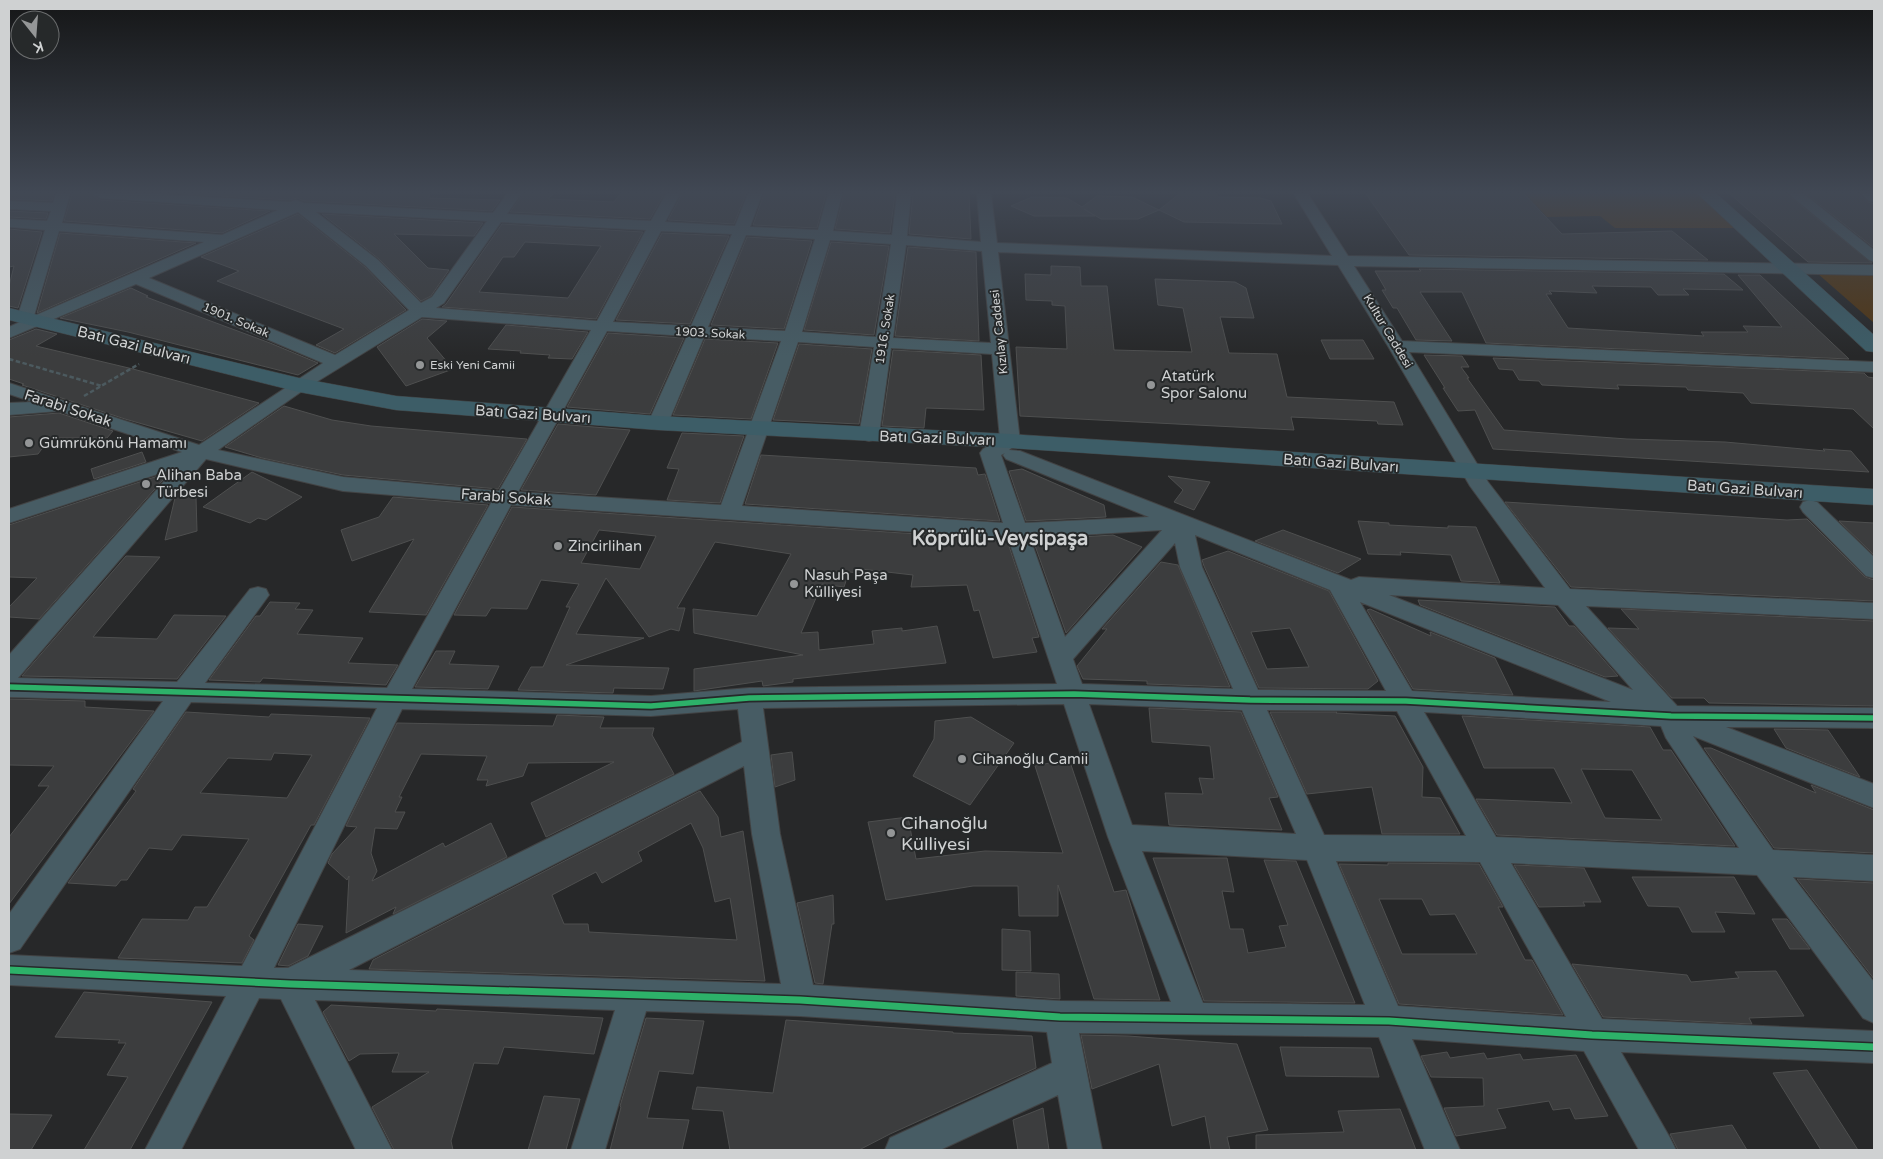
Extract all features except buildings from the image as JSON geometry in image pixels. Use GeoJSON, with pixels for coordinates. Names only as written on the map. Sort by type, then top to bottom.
{"type":"FeatureCollection","features":[{"type":"Feature","properties":{"kind":"main road"},"geometry":{"type":"LineString","coordinates":[[1772,248],[1874,331]]}},
{"type":"Feature","properties":{"kind":"main road"},"geometry":{"type":"LineString","coordinates":[[1776,248],[1874,346]]}},
{"type":"Feature","properties":{"kind":"main road","name":"Batı Gazi Bulvarı"},"geometry":{"type":"LineString","coordinates":[[18,324],[141,362],[293,389]]}},
{"type":"Feature","properties":{"kind":"main road","name":"Batı Gazi Bulvarı"},"geometry":{"type":"LineString","coordinates":[[18,324],[293,389],[383,413],[758,433],[1476,479],[1874,497]]}},
{"type":"Feature","properties":{"kind":"main road","name":"Batı Gazi Bulvarı"},"geometry":{"type":"LineString","coordinates":[[547,421],[658,423],[758,433],[868,435],[1004,450]]}},
{"type":"Feature","properties":{"kind":"main road","name":"Batı Gazi Bulvarı"},"geometry":{"type":"LineString","coordinates":[[1476,479],[1874,511]]}},
{"type":"Feature","properties":{"kind":"street"},"geometry":{"type":"LineString","coordinates":[[18,324],[45,248]]}},
{"type":"Feature","properties":{"kind":"street"},"geometry":{"type":"LineString","coordinates":[[18,324],[136,278],[204,248]]}},
{"type":"Feature","properties":{"kind":"street"},"geometry":{"type":"LineString","coordinates":[[352,248],[372,263],[420,312]]}},
{"type":"Feature","properties":{"kind":"street"},"geometry":{"type":"LineString","coordinates":[[9,671],[201,452],[293,389],[438,300],[474,248]]}},
{"type":"Feature","properties":{"kind":"street"},"geometry":{"type":"LineString","coordinates":[[162,1150],[251,982],[394,699],[644,248]]}},
{"type":"Feature","properties":{"kind":"street"},"geometry":{"type":"LineString","coordinates":[[658,423],[734,248]]}},
{"type":"Feature","properties":{"kind":"street"},"geometry":{"type":"LineString","coordinates":[[729,512],[821,248]]}},
{"type":"Feature","properties":{"kind":"street","name":"1916. Sokak"},"geometry":{"type":"LineString","coordinates":[[868,435],[898,248]]}},
{"type":"Feature","properties":{"kind":"street","name":"Kızılay Caddesi"},"geometry":{"type":"LineString","coordinates":[[990,248],[1001,349],[1004,450],[1017,531],[1122,837],[1194,1020]]}},
{"type":"Feature","properties":{"kind":"street"},"geometry":{"type":"LineString","coordinates":[[1018,248],[1345,261],[1874,270]]}},
{"type":"Feature","properties":{"kind":"street","name":"Kultur Caddesi"},"geometry":{"type":"LineString","coordinates":[[1337,248],[1476,479],[1564,597],[1670,716]]}},
{"type":"Feature","properties":{"kind":"street"},"geometry":{"type":"LineString","coordinates":[[1863,248],[1874,257]]}},
{"type":"Feature","properties":{"kind":"street","name":"1901. Sokak"},"geometry":{"type":"LineString","coordinates":[[136,278],[336,362]]}},
{"type":"Feature","properties":{"kind":"street","name":"1903. Sokak"},"geometry":{"type":"LineString","coordinates":[[420,312],[602,326],[1001,349]]}},
{"type":"Feature","properties":{"kind":"street"},"geometry":{"type":"LineString","coordinates":[[1397,346],[1874,368]]}},
{"type":"Feature","properties":{"kind":"street","name":"Farabi Sokak"},"geometry":{"type":"LineString","coordinates":[[9,388],[201,452],[343,484],[506,498],[1017,531],[1181,522]]}},
{"type":"Feature","properties":{"kind":"street"},"geometry":{"type":"LineString","coordinates":[[9,409],[66,407]]}},
{"type":"Feature","properties":{"kind":"street"},"geometry":{"type":"LineString","coordinates":[[1004,450],[1874,796]]}},
{"type":"Feature","properties":{"kind":"street"},"geometry":{"type":"LineString","coordinates":[[9,516],[201,452]]}},
{"type":"Feature","properties":{"kind":"street"},"geometry":{"type":"LineString","coordinates":[[1810,507],[1874,570]]}},
{"type":"Feature","properties":{"kind":"street"},"geometry":{"type":"LineString","coordinates":[[1060,658],[1181,522]]}},
{"type":"Feature","properties":{"kind":"street"},"geometry":{"type":"LineString","coordinates":[[1181,522],[1191,567],[1316,848],[1442,1150]]}},
{"type":"Feature","properties":{"kind":"street"},"geometry":{"type":"LineString","coordinates":[[1338,583],[1564,597],[1874,611]]}},
{"type":"Feature","properties":{"kind":"street"},"geometry":{"type":"LineString","coordinates":[[1338,583],[1658,1150]]}},
{"type":"Feature","properties":{"kind":"street"},"geometry":{"type":"LineString","coordinates":[[9,939],[184,692],[258,595]]}},
{"type":"Feature","properties":{"kind":"street"},"geometry":{"type":"LineString","coordinates":[[9,686],[651,706],[749,698],[1074,694],[1250,700],[1406,701],[1670,716],[1874,718]]}},
{"type":"Feature","properties":{"kind":"street"},"geometry":{"type":"LineString","coordinates":[[749,698],[766,834],[800,1000]]}},
{"type":"Feature","properties":{"kind":"street"},"geometry":{"type":"LineString","coordinates":[[1670,716],[1675,732],[1765,863],[1874,1007]]}},
{"type":"Feature","properties":{"kind":"street"},"geometry":{"type":"LineString","coordinates":[[290,984],[755,748]]}},
{"type":"Feature","properties":{"kind":"street"},"geometry":{"type":"LineString","coordinates":[[1122,837],[1316,848],[1487,849],[1874,868]]}},
{"type":"Feature","properties":{"kind":"street"},"geometry":{"type":"LineString","coordinates":[[9,970],[290,984],[800,1000],[1060,1018],[1389,1021],[1592,1035],[1874,1047]]}},
{"type":"Feature","properties":{"kind":"street"},"geometry":{"type":"LineString","coordinates":[[290,984],[374,1150]]}},
{"type":"Feature","properties":{"kind":"street"},"geometry":{"type":"LineString","coordinates":[[588,1150],[635,995]]}},
{"type":"Feature","properties":{"kind":"street"},"geometry":{"type":"LineString","coordinates":[[1060,1018],[1085,1150]]}},
{"type":"Feature","properties":{"kind":"street"},"geometry":{"type":"LineString","coordinates":[[902,1150],[1071,1072]]}},
{"type":"Feature","properties":{"kind":"path"},"geometry":{"type":"LineString","coordinates":[[9,359],[102,386]]}},
{"type":"Feature","properties":{"kind":"path"},"geometry":{"type":"LineString","coordinates":[[66,407],[141,362]]}},
{"type":"Feature","properties":{"kind":"shaded area"},"geometry":{"type":"Polygon","coordinates":[[[1817,273],[1874,275],[1874,323],[1817,273]]]}},
{"type":"Feature","properties":{"kind":"cycle path"},"geometry":{"type":"LineString","coordinates":[[9,687],[651,706],[749,698],[1074,694],[1250,700],[1406,701],[1671,716],[1874,718]]}},
{"type":"Feature","properties":{"kind":"cycle path"},"geometry":{"type":"LineString","coordinates":[[9,970],[290,984],[800,1000],[1060,1017],[1389,1021],[1592,1035],[1874,1047]]}},
{"type":"Feature","properties":{"kind":"place","name":"Eski Yeni Camii"},"geometry":{"type":"Point","coordinates":[420,365]}},
{"type":"Feature","properties":{"kind":"place","name":"Atatürk Spor Salonu"},"geometry":{"type":"Point","coordinates":[1151,385]}},
{"type":"Feature","properties":{"kind":"place","name":"Gümrükönü Hamamı"},"geometry":{"type":"Point","coordinates":[29,443]}},
{"type":"Feature","properties":{"kind":"place","name":"Alihan Baba Türbesi"},"geometry":{"type":"Point","coordinates":[146,484]}},
{"type":"Feature","properties":{"kind":"place","name":"Zincirlihan"},"geometry":{"type":"Point","coordinates":[558,546]}},
{"type":"Feature","properties":{"kind":"place","name":"Nasuh Paşa Külliyesi"},"geometry":{"type":"Point","coordinates":[794,584]}},
{"type":"Feature","properties":{"kind":"place","name":"Cihanoğlu Camii"},"geometry":{"type":"Point","coordinates":[962,759]}},
{"type":"Feature","properties":{"kind":"place","name":"Cihanoğlu Külliyesi"},"geometry":{"type":"Point","coordinates":[891,833]}},
{"type":"Feature","properties":{"kind":"district","name":"Köprülü-Veysipaşa"},"geometry":{"type":"Point","coordinates":[1000,539]}}]}
